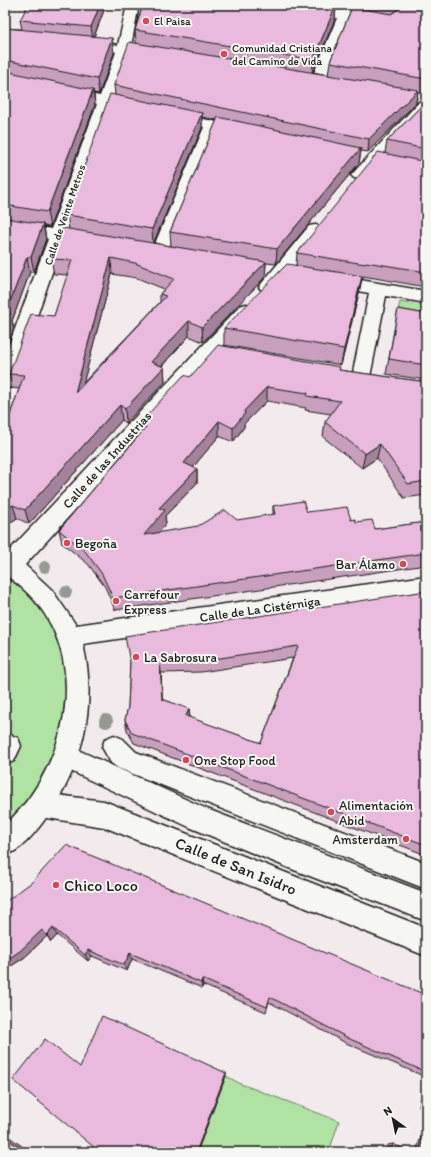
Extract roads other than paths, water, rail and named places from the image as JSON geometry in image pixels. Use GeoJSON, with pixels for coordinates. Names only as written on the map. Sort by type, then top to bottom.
{"type":"FeatureCollection","features":[{"type":"Feature","properties":{"kind":"street","name":"Calle de Veinte Metros"},"geometry":{"type":"LineString","coordinates":[[5,382],[124,48],[133,5]]}},
{"type":"Feature","properties":{"kind":"street"},"geometry":{"type":"LineString","coordinates":[[286,5],[345,10],[389,23]]}},
{"type":"Feature","properties":{"kind":"street"},"geometry":{"type":"LineString","coordinates":[[318,80],[345,10]]}},
{"type":"Feature","properties":{"kind":"street"},"geometry":{"type":"LineString","coordinates":[[68,42],[124,48],[170,56]]}},
{"type":"Feature","properties":{"kind":"street"},"geometry":{"type":"LineString","coordinates":[[302,78],[333,83]]}},
{"type":"Feature","properties":{"kind":"street"},"geometry":{"type":"LineString","coordinates":[[5,80],[258,134]]}},
{"type":"Feature","properties":{"kind":"street"},"geometry":{"type":"LineString","coordinates":[[348,190],[418,99],[426,99]]}},
{"type":"Feature","properties":{"kind":"street"},"geometry":{"type":"LineString","coordinates":[[159,253],[212,124]]}},
{"type":"Feature","properties":{"kind":"street","name":"Calle de las Industrias"},"geometry":{"type":"LineString","coordinates":[[7,565],[207,350],[296,275],[328,214]]}},
{"type":"Feature","properties":{"kind":"street"},"geometry":{"type":"LineString","coordinates":[[5,226],[105,243]]}},
{"type":"Feature","properties":{"kind":"street"},"geometry":{"type":"LineString","coordinates":[[258,269],[426,297]]}},
{"type":"Feature","properties":{"kind":"street"},"geometry":{"type":"LineString","coordinates":[[360,377],[379,289]]}},
{"type":"Feature","properties":{"kind":"street"},"geometry":{"type":"LineString","coordinates":[[207,350],[230,354]]}},
{"type":"Feature","properties":{"kind":"street"},"geometry":{"type":"LineString","coordinates":[[5,843],[26,824],[41,805],[58,774],[65,756],[75,717],[78,690],[76,660],[70,636],[60,618],[37,587],[7,565]]}},
{"type":"Feature","properties":{"kind":"street","name":"Calle de La Cistérniga"},"geometry":{"type":"LineString","coordinates":[[70,636],[426,585]]}},
{"type":"Feature","properties":{"kind":"street"},"geometry":{"type":"LineString","coordinates":[[114,746],[120,756],[127,760],[426,876]]}},
{"type":"Feature","properties":{"kind":"street"},"geometry":{"type":"LineString","coordinates":[[65,756],[116,782],[269,847],[426,907]]}},
{"type":"Feature","properties":{"kind":"street","name":"Calle de San Isidro"},"geometry":{"type":"LineString","coordinates":[[41,805],[104,814],[426,942]]}},
{"type":"Feature","properties":{"kind":"place","name":"El Paisa"},"geometry":{"type":"Point","coordinates":[146,21]}},
{"type":"Feature","properties":{"kind":"place","name":"Comunidad Cristiana del Camino de Vida"},"geometry":{"type":"Point","coordinates":[224,54]}},
{"type":"Feature","properties":{"kind":"place","name":"Begoña"},"geometry":{"type":"Point","coordinates":[67,543]}},
{"type":"Feature","properties":{"kind":"place","name":"Bar Álamo"},"geometry":{"type":"Point","coordinates":[403,564]}},
{"type":"Feature","properties":{"kind":"place","name":"Carrefour Express"},"geometry":{"type":"Point","coordinates":[116,601]}},
{"type":"Feature","properties":{"kind":"place","name":"La Sabrosura"},"geometry":{"type":"Point","coordinates":[136,657]}},
{"type":"Feature","properties":{"kind":"place","name":"One Stop Food"},"geometry":{"type":"Point","coordinates":[186,760]}},
{"type":"Feature","properties":{"kind":"place","name":"Alimentación Abid"},"geometry":{"type":"Point","coordinates":[331,812]}},
{"type":"Feature","properties":{"kind":"place","name":"Amsterdam"},"geometry":{"type":"Point","coordinates":[406,839]}},
{"type":"Feature","properties":{"kind":"place","name":"Chico Loco"},"geometry":{"type":"Point","coordinates":[56,885]}}]}
